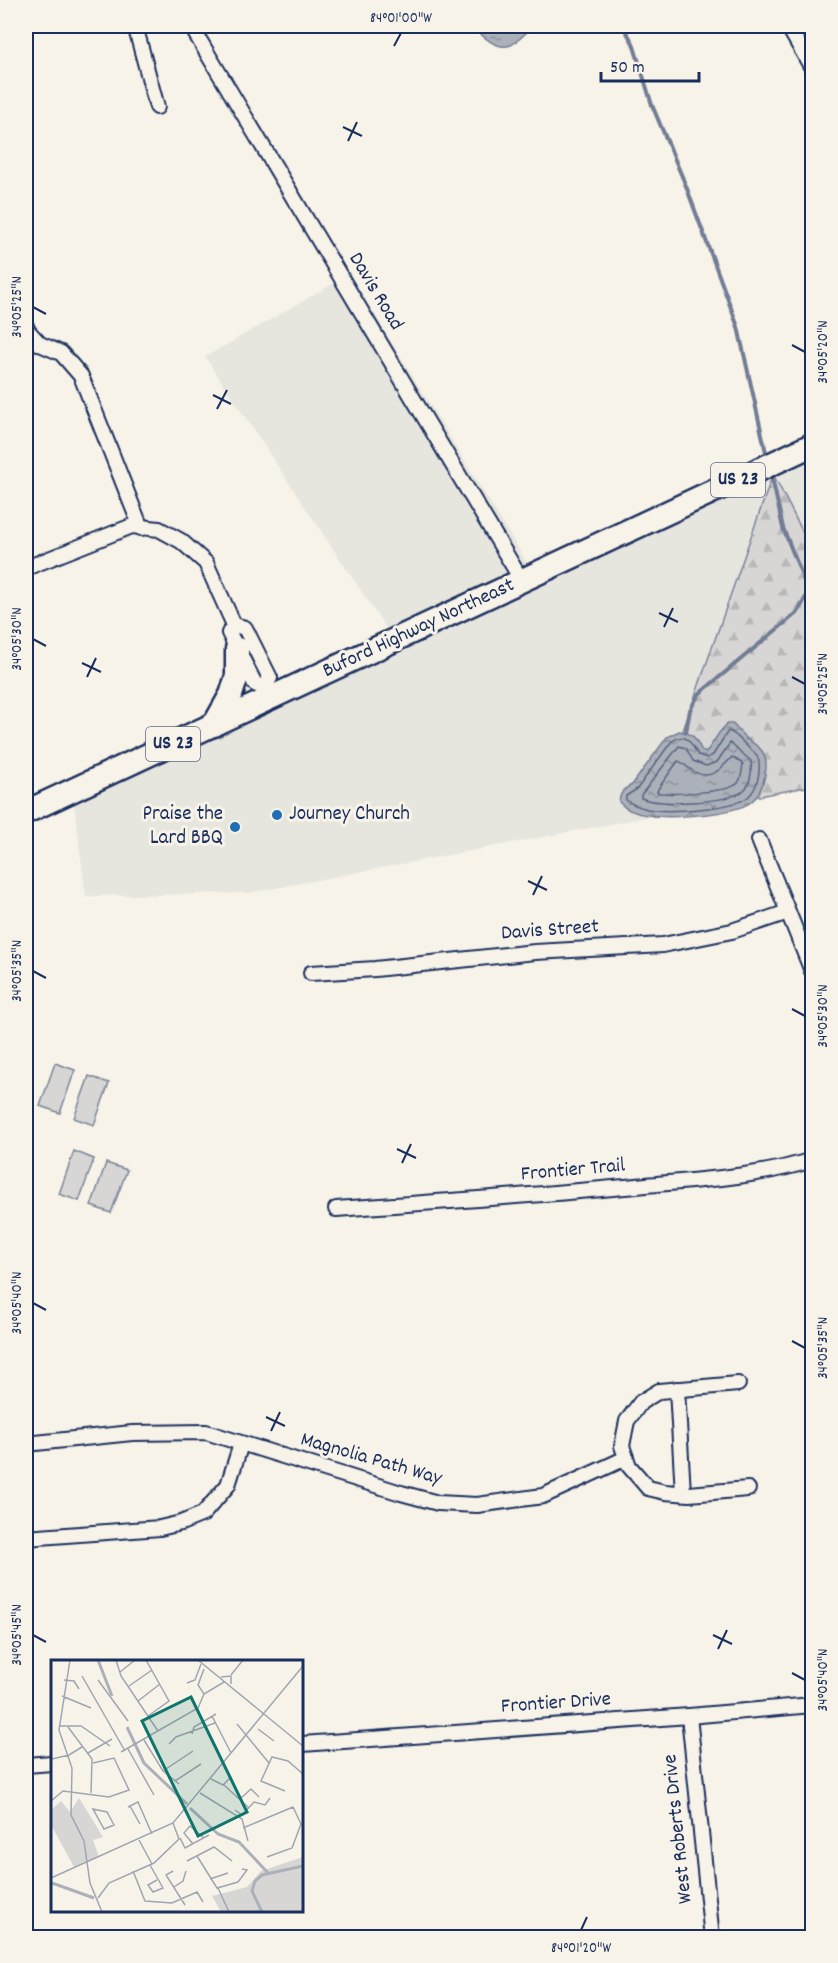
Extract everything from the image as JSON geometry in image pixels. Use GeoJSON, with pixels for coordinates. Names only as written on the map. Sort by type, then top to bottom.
{"type":"FeatureCollection","features":[{"type":"Feature","properties":{"kind":"main road","name":"Buford Highway Northeast"},"geometry":{"type":"LineString","coordinates":[[26,812],[214,725],[267,694],[522,581],[813,445]]}},
{"type":"Feature","properties":{"kind":"main road"},"geometry":{"type":"LineString","coordinates":[[214,725],[234,686],[237,676],[237,649]]}},
{"type":"Feature","properties":{"kind":"street"},"geometry":{"type":"LineString","coordinates":[[133,26],[158,107]]}},
{"type":"Feature","properties":{"kind":"street","name":"Davis Road"},"geometry":{"type":"LineString","coordinates":[[191,26],[522,581]]}},
{"type":"Feature","properties":{"kind":"street"},"geometry":{"type":"LineString","coordinates":[[788,26],[813,68]]}},
{"type":"Feature","properties":{"kind":"street"},"geometry":{"type":"LineString","coordinates":[[26,326],[40,344],[61,353],[81,376],[141,528]]}},
{"type":"Feature","properties":{"kind":"street"},"geometry":{"type":"LineString","coordinates":[[26,568],[132,526],[159,529],[182,541],[206,563],[234,625]]}},
{"type":"Feature","properties":{"kind":"street"},"geometry":{"type":"LineString","coordinates":[[234,625],[245,628],[270,678],[267,694],[255,684],[229,633],[234,625]]}},
{"type":"Feature","properties":{"kind":"street"},"geometry":{"type":"LineString","coordinates":[[759,840],[813,971]]}},
{"type":"Feature","properties":{"kind":"street","name":"Davis Street"},"geometry":{"type":"LineString","coordinates":[[311,973],[375,969],[535,952],[663,945],[732,931],[788,912]]}},
{"type":"Feature","properties":{"kind":"street","name":"Frontier Trail"},"geometry":{"type":"LineString","coordinates":[[336,1209],[569,1193],[720,1178],[788,1168],[813,1160]]}},
{"type":"Feature","properties":{"kind":"street"},"geometry":{"type":"LineString","coordinates":[[738,1384],[660,1391],[641,1402],[627,1421],[622,1446],[629,1466],[648,1488],[683,1493],[748,1489]]}},
{"type":"Feature","properties":{"kind":"street"},"geometry":{"type":"LineString","coordinates":[[677,1389],[683,1493]]}},
{"type":"Feature","properties":{"kind":"street","name":"Magnolia Path Way"},"geometry":{"type":"LineString","coordinates":[[26,1444],[132,1433],[206,1432],[429,1501],[477,1505],[543,1496],[626,1458]]}},
{"type":"Feature","properties":{"kind":"street"},"geometry":{"type":"LineString","coordinates":[[26,1537],[160,1528],[181,1523],[202,1514],[228,1485],[241,1444]]}},
{"type":"Feature","properties":{"kind":"street","name":"Frontier Drive"},"geometry":{"type":"LineString","coordinates":[[303,1744],[813,1705]]}},
{"type":"Feature","properties":{"kind":"street","name":"West Roberts Drive"},"geometry":{"type":"LineString","coordinates":[[689,1716],[712,1938]]}},
{"type":"Feature","properties":{"kind":"street"},"geometry":{"type":"LineString","coordinates":[[26,1765],[51,1763]]}},
{"type":"Feature","properties":{"kind":"shaded area"},"geometry":{"type":"Polygon","coordinates":[[[350,274],[532,571],[812,454],[812,550],[773,475],[653,816],[249,893],[86,896],[72,789],[392,637],[205,357],[350,274]]]}},
{"type":"Feature","properties":{"kind":"green space"},"geometry":{"type":"Polygon","coordinates":[[[773,474],[812,550],[812,786],[653,816],[773,474]]]}},
{"type":"Feature","properties":{"kind":"green space"},"geometry":{"type":"Polygon","coordinates":[[[55,1063],[75,1070],[60,1113],[40,1106],[55,1063]]]}},
{"type":"Feature","properties":{"kind":"green space"},"geometry":{"type":"Polygon","coordinates":[[[89,1076],[109,1083],[94,1125],[74,1118],[89,1076]]]}},
{"type":"Feature","properties":{"kind":"green space"},"geometry":{"type":"Polygon","coordinates":[[[74,1151],[94,1159],[79,1201],[59,1194],[74,1151]]]}},
{"type":"Feature","properties":{"kind":"green space"},"geometry":{"type":"Polygon","coordinates":[[[106,1163],[127,1170],[111,1213],[91,1206],[106,1163]]]}},
{"type":"Feature","properties":{"kind":"water"},"geometry":{"type":"Polygon","coordinates":[[[473,26],[534,26],[511,45],[500,46],[480,34],[473,26]]]}},
{"type":"Feature","properties":{"kind":"water"},"geometry":{"type":"Polygon","coordinates":[[[727,724],[732,724],[760,749],[765,757],[766,770],[762,785],[751,802],[716,813],[658,816],[640,814],[619,802],[620,796],[626,788],[632,785],[667,737],[679,731],[691,735],[706,753],[727,724]]]}},
{"type":"Feature","properties":{"kind":"waterway"},"geometry":{"type":"LineString","coordinates":[[623,26],[633,43],[652,105],[686,186],[738,327],[767,457]]}},
{"type":"Feature","properties":{"kind":"waterway"},"geometry":{"type":"LineString","coordinates":[[771,473],[783,528],[812,600]]}},
{"type":"Feature","properties":{"kind":"waterway"},"geometry":{"type":"LineString","coordinates":[[686,732],[690,710],[699,694],[798,612],[808,593]]}},
{"type":"Feature","properties":{"kind":"place","name":"Journey Church"},"geometry":{"type":"Point","coordinates":[277,815]}},
{"type":"Feature","properties":{"kind":"place","name":"Praise the Lard BBQ"},"geometry":{"type":"Point","coordinates":[235,827]}}]}
